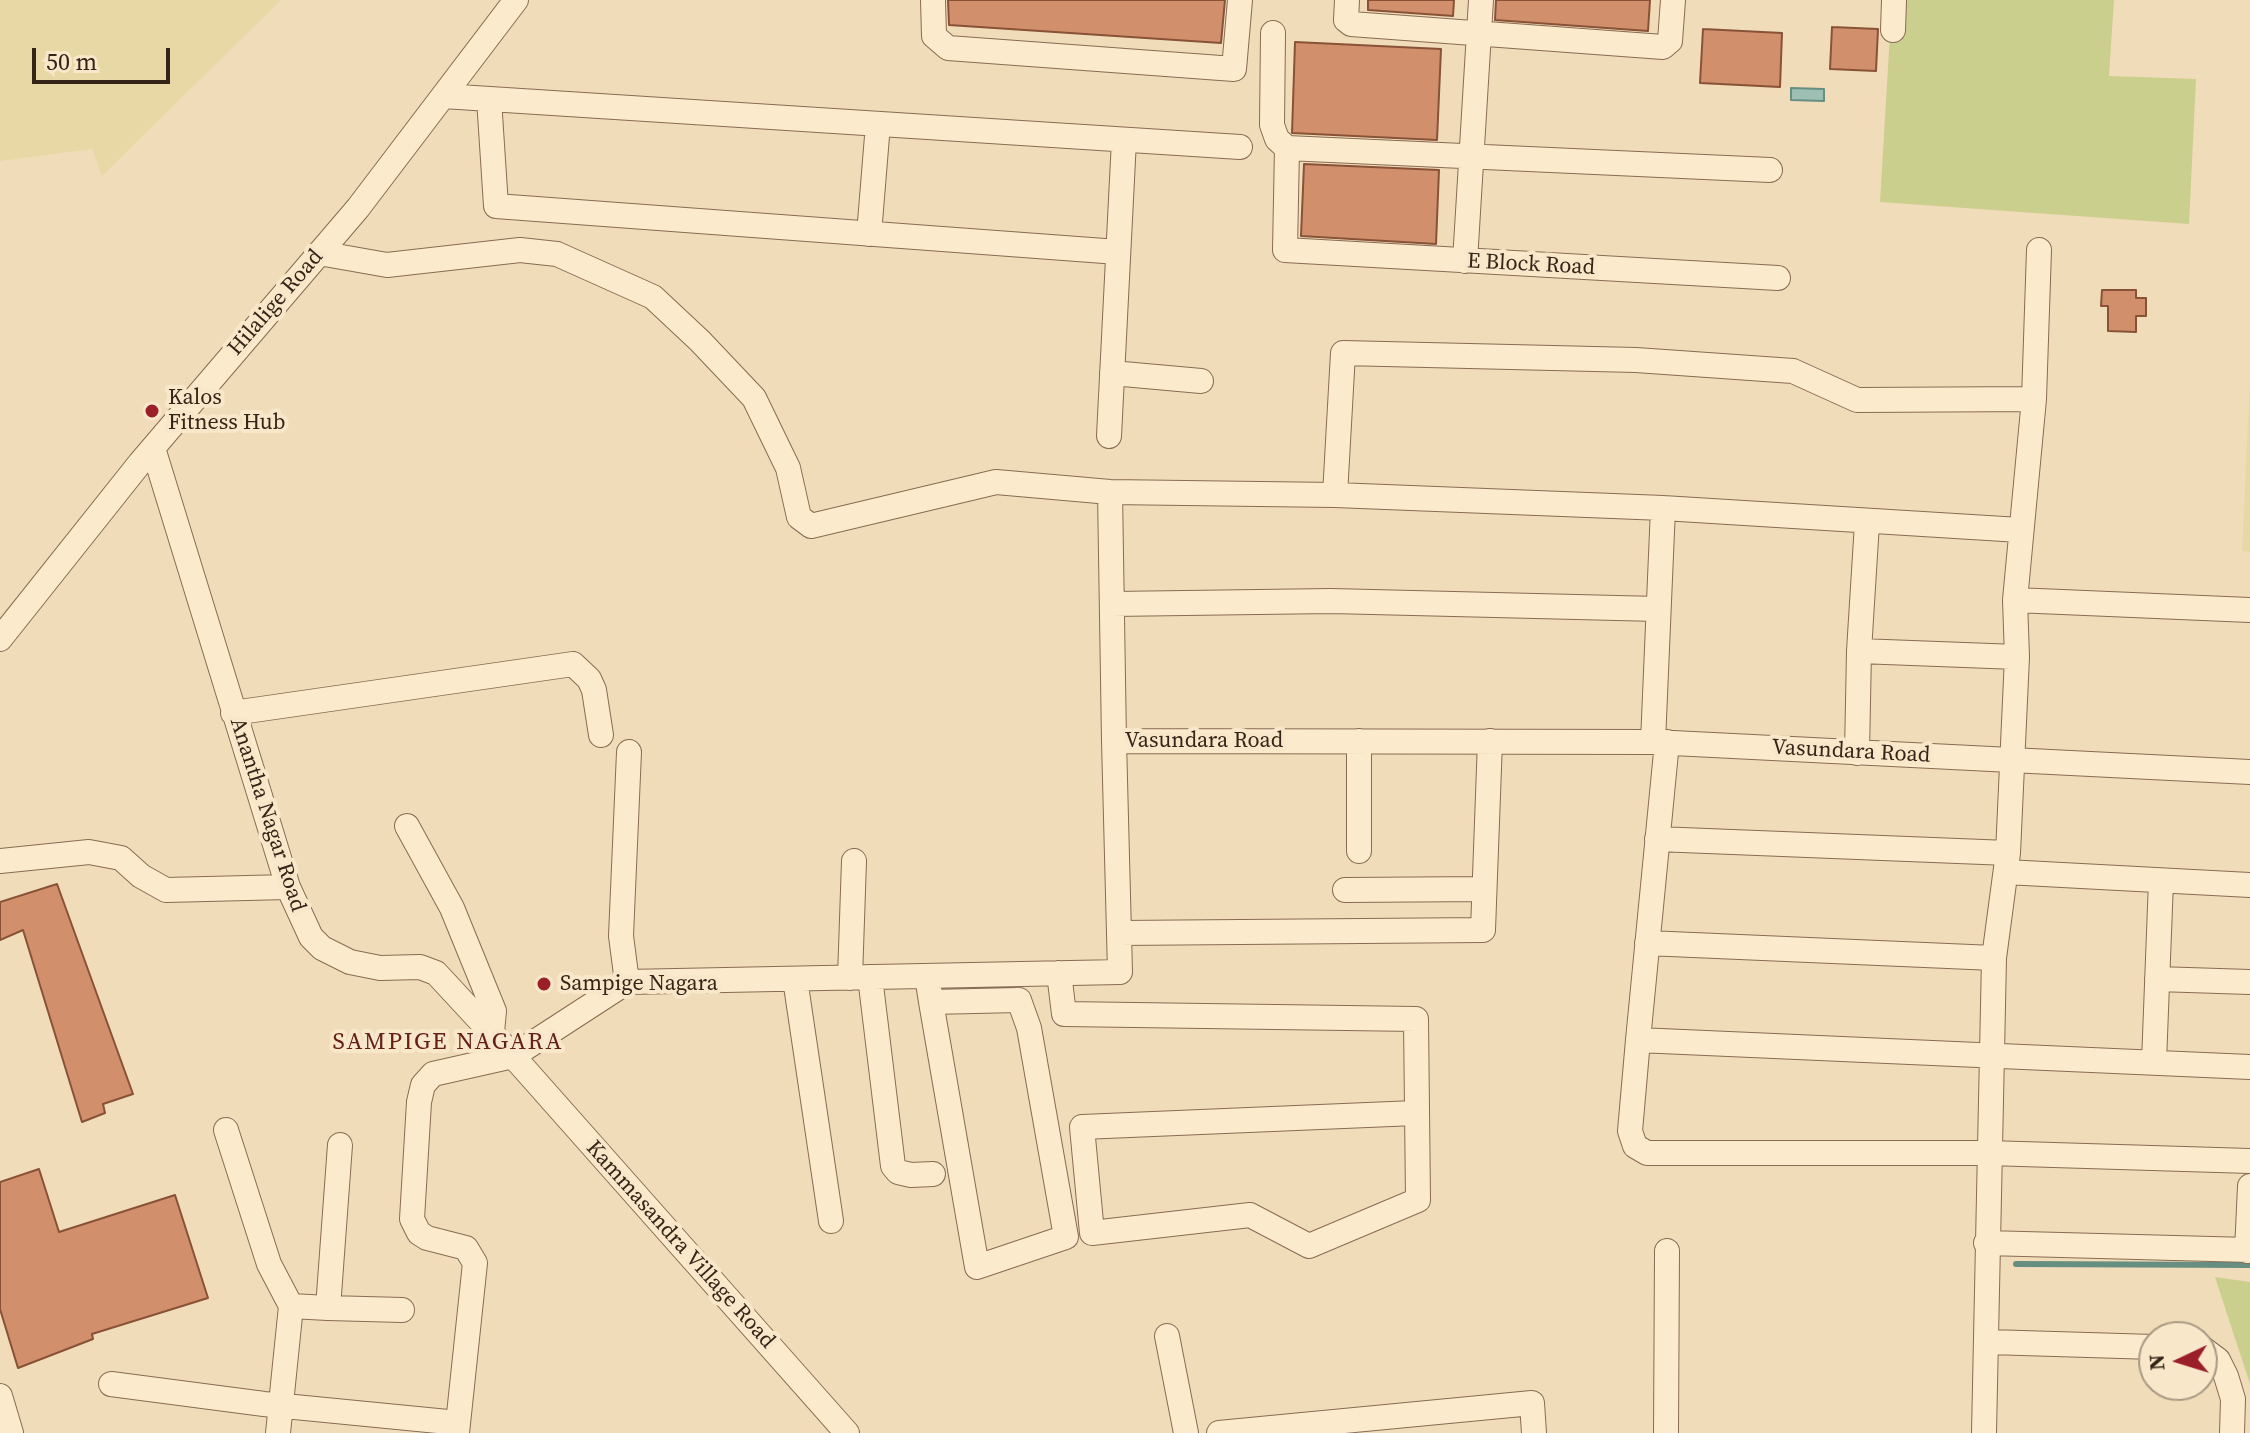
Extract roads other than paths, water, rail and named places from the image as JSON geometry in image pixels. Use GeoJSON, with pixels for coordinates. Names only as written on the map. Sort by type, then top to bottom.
{"type":"FeatureCollection","features":[{"type":"Feature","properties":{"kind":"street","name":"Hilalige Road"},"geometry":{"type":"LineString","coordinates":[[0,639],[153,448],[319,253],[516,0]]}},
{"type":"Feature","properties":{"kind":"street"},"geometry":{"type":"LineString","coordinates":[[933,0],[934,36],[948,48],[1272,72]]}},
{"type":"Feature","properties":{"kind":"street"},"geometry":{"type":"LineString","coordinates":[[1234,69],[1240,0]]}},
{"type":"Feature","properties":{"kind":"street"},"geometry":{"type":"LineString","coordinates":[[1347,0],[1346,20],[1351,24],[1666,47],[1670,41],[1673,0]]}},
{"type":"Feature","properties":{"kind":"street"},"geometry":{"type":"LineString","coordinates":[[1465,261],[1481,0]]}},
{"type":"Feature","properties":{"kind":"street"},"geometry":{"type":"LineString","coordinates":[[1893,30],[1894,0]]}},
{"type":"Feature","properties":{"kind":"street"},"geometry":{"type":"LineString","coordinates":[[1273,33],[1272,125],[1277,139],[1287,148],[1770,170]]}},
{"type":"Feature","properties":{"kind":"street"},"geometry":{"type":"LineString","coordinates":[[443,96],[1240,147]]}},
{"type":"Feature","properties":{"kind":"street"},"geometry":{"type":"LineString","coordinates":[[489,99],[496,206],[1118,252]]}},
{"type":"Feature","properties":{"kind":"street"},"geometry":{"type":"LineString","coordinates":[[869,234],[878,124]]}},
{"type":"Feature","properties":{"kind":"street"},"geometry":{"type":"LineString","coordinates":[[1109,436],[1124,140]]}},
{"type":"Feature","properties":{"kind":"street","name":"E Block Road"},"geometry":{"type":"LineString","coordinates":[[1287,148],[1285,250],[1778,278]]}},
{"type":"Feature","properties":{"kind":"street"},"geometry":{"type":"LineString","coordinates":[[319,253],[387,265],[520,250],[557,254],[653,297],[754,398],[788,468],[799,517],[811,526],[996,482],[1110,492],[1335,495],[1663,508],[1808,515],[1867,523],[2020,530]]}},
{"type":"Feature","properties":{"kind":"street"},"geometry":{"type":"LineString","coordinates":[[1984,1433],[1989,1342],[1986,1243],[1994,958],[2007,863],[2017,657],[2015,600],[2034,399],[2039,250]]}},
{"type":"Feature","properties":{"kind":"street"},"geometry":{"type":"LineString","coordinates":[[1335,495],[1343,353],[1636,360],[1793,371],[1857,400],[2034,399]]}},
{"type":"Feature","properties":{"kind":"street"},"geometry":{"type":"LineString","coordinates":[[1112,373],[1201,381]]}},
{"type":"Feature","properties":{"kind":"street","name":"Anantha Nagar Road"},"geometry":{"type":"LineString","coordinates":[[153,448],[191,562],[233,713],[288,887],[304,925],[322,948],[364,967],[429,969],[513,1056]]}},
{"type":"Feature","properties":{"kind":"street"},"geometry":{"type":"LineString","coordinates":[[1110,492],[1114,741]]}},
{"type":"Feature","properties":{"kind":"street"},"geometry":{"type":"LineString","coordinates":[[1663,508],[1658,609],[1660,742],[1657,839],[1630,1131],[1635,1146],[1647,1153],[1988,1153],[2250,1161]]}},
{"type":"Feature","properties":{"kind":"street"},"geometry":{"type":"LineString","coordinates":[[1857,753],[1859,651],[1867,523]]}},
{"type":"Feature","properties":{"kind":"street"},"geometry":{"type":"LineString","coordinates":[[2015,600],[2250,610]]}},
{"type":"Feature","properties":{"kind":"street"},"geometry":{"type":"LineString","coordinates":[[1112,604],[1331,601],[1658,609]]}},
{"type":"Feature","properties":{"kind":"street"},"geometry":{"type":"LineString","coordinates":[[1859,651],[2017,657]]}},
{"type":"Feature","properties":{"kind":"street"},"geometry":{"type":"LineString","coordinates":[[233,713],[573,664],[589,679],[594,690],[601,735]]}},
{"type":"Feature","properties":{"kind":"street","name":"Vasundara Road"},"geometry":{"type":"LineString","coordinates":[[627,982],[1120,972],[1114,741],[1660,742],[2250,772]]}},
{"type":"Feature","properties":{"kind":"street"},"geometry":{"type":"LineString","coordinates":[[1359,741],[1359,851]]}},
{"type":"Feature","properties":{"kind":"street"},"geometry":{"type":"LineString","coordinates":[[1119,933],[1483,930],[1490,741]]}},
{"type":"Feature","properties":{"kind":"street"},"geometry":{"type":"LineString","coordinates":[[111,1384],[457,1428],[475,1263],[466,1248],[427,1238],[415,1226],[411,1210],[423,1085],[433,1074],[513,1056],[627,982],[621,936],[629,752]]}},
{"type":"Feature","properties":{"kind":"street"},"geometry":{"type":"LineString","coordinates":[[407,826],[452,908],[494,1011],[492,1032]]}},
{"type":"Feature","properties":{"kind":"street"},"geometry":{"type":"LineString","coordinates":[[1657,839],[2007,863],[2161,881],[2250,885]]}},
{"type":"Feature","properties":{"kind":"street"},"geometry":{"type":"LineString","coordinates":[[0,861],[89,852],[121,858],[141,876],[166,890],[288,887]]}},
{"type":"Feature","properties":{"kind":"street"},"geometry":{"type":"LineString","coordinates":[[854,861],[860,977],[893,1166],[898,1172],[911,1175],[933,1174]]}},
{"type":"Feature","properties":{"kind":"street"},"geometry":{"type":"LineString","coordinates":[[2154,1062],[2161,881]]}},
{"type":"Feature","properties":{"kind":"street"},"geometry":{"type":"LineString","coordinates":[[1345,890],[1484,889]]}},
{"type":"Feature","properties":{"kind":"street"},"geometry":{"type":"LineString","coordinates":[[1647,943],[1994,958]]}},
{"type":"Feature","properties":{"kind":"street"},"geometry":{"type":"LineString","coordinates":[[1059,973],[1064,1014],[1416,1019],[1418,1200],[1309,1246],[1250,1215],[1092,1233],[1082,1127],[1415,1113]]}},
{"type":"Feature","properties":{"kind":"street"},"geometry":{"type":"LineString","coordinates":[[927,976],[931,1002],[977,1267],[1066,1237],[1029,1028],[1019,1000],[931,1002]]}},
{"type":"Feature","properties":{"kind":"street"},"geometry":{"type":"LineString","coordinates":[[795,979],[831,1221]]}},
{"type":"Feature","properties":{"kind":"street"},"geometry":{"type":"LineString","coordinates":[[2157,979],[2250,982]]}},
{"type":"Feature","properties":{"kind":"street"},"geometry":{"type":"LineString","coordinates":[[1638,1040],[2250,1067]]}},
{"type":"Feature","properties":{"kind":"street","name":"Kammasandra Village Road"},"geometry":{"type":"LineString","coordinates":[[513,1056],[847,1433]]}},
{"type":"Feature","properties":{"kind":"street"},"geometry":{"type":"LineString","coordinates":[[226,1130],[269,1264],[291,1306],[278,1433]]}},
{"type":"Feature","properties":{"kind":"street"},"geometry":{"type":"LineString","coordinates":[[328,1308],[340,1145]]}},
{"type":"Feature","properties":{"kind":"street"},"geometry":{"type":"LineString","coordinates":[[1986,1243],[2248,1250],[2250,1186]]}},
{"type":"Feature","properties":{"kind":"street"},"geometry":{"type":"LineString","coordinates":[[1666,1433],[1667,1251]]}},
{"type":"Feature","properties":{"kind":"street"},"geometry":{"type":"LineString","coordinates":[[291,1306],[402,1310]]}},
{"type":"Feature","properties":{"kind":"street"},"geometry":{"type":"LineString","coordinates":[[1167,1336],[1186,1433]]}},
{"type":"Feature","properties":{"kind":"street"},"geometry":{"type":"LineString","coordinates":[[1989,1342],[2138,1347]]}},
{"type":"Feature","properties":{"kind":"street"},"geometry":{"type":"LineString","coordinates":[[2218,1360],[2233,1399],[2232,1433]]}},
{"type":"Feature","properties":{"kind":"street"},"geometry":{"type":"LineString","coordinates":[[0,1396],[11,1433]]}},
{"type":"Feature","properties":{"kind":"street"},"geometry":{"type":"LineString","coordinates":[[1219,1433],[1409,1423],[1532,1403],[1534,1433]]}},
{"type":"Feature","properties":{"kind":"water"},"geometry":{"type":"Polygon","coordinates":[[[1791,88],[1824,89],[1824,101],[1791,100],[1791,88]]]}},
{"type":"Feature","properties":{"kind":"waterway"},"geometry":{"type":"LineString","coordinates":[[2016,1264],[2250,1265]]}},
{"type":"Feature","properties":{"kind":"place","name":"Kalos Fitness Hub"},"geometry":{"type":"Point","coordinates":[152,411]}},
{"type":"Feature","properties":{"kind":"place","name":"Sampige Nagara"},"geometry":{"type":"Point","coordinates":[544,984]}},
{"type":"Feature","properties":{"kind":"district","name":"SAMPIGE NAGARA"},"geometry":{"type":"Point","coordinates":[448,1043]}}]}
